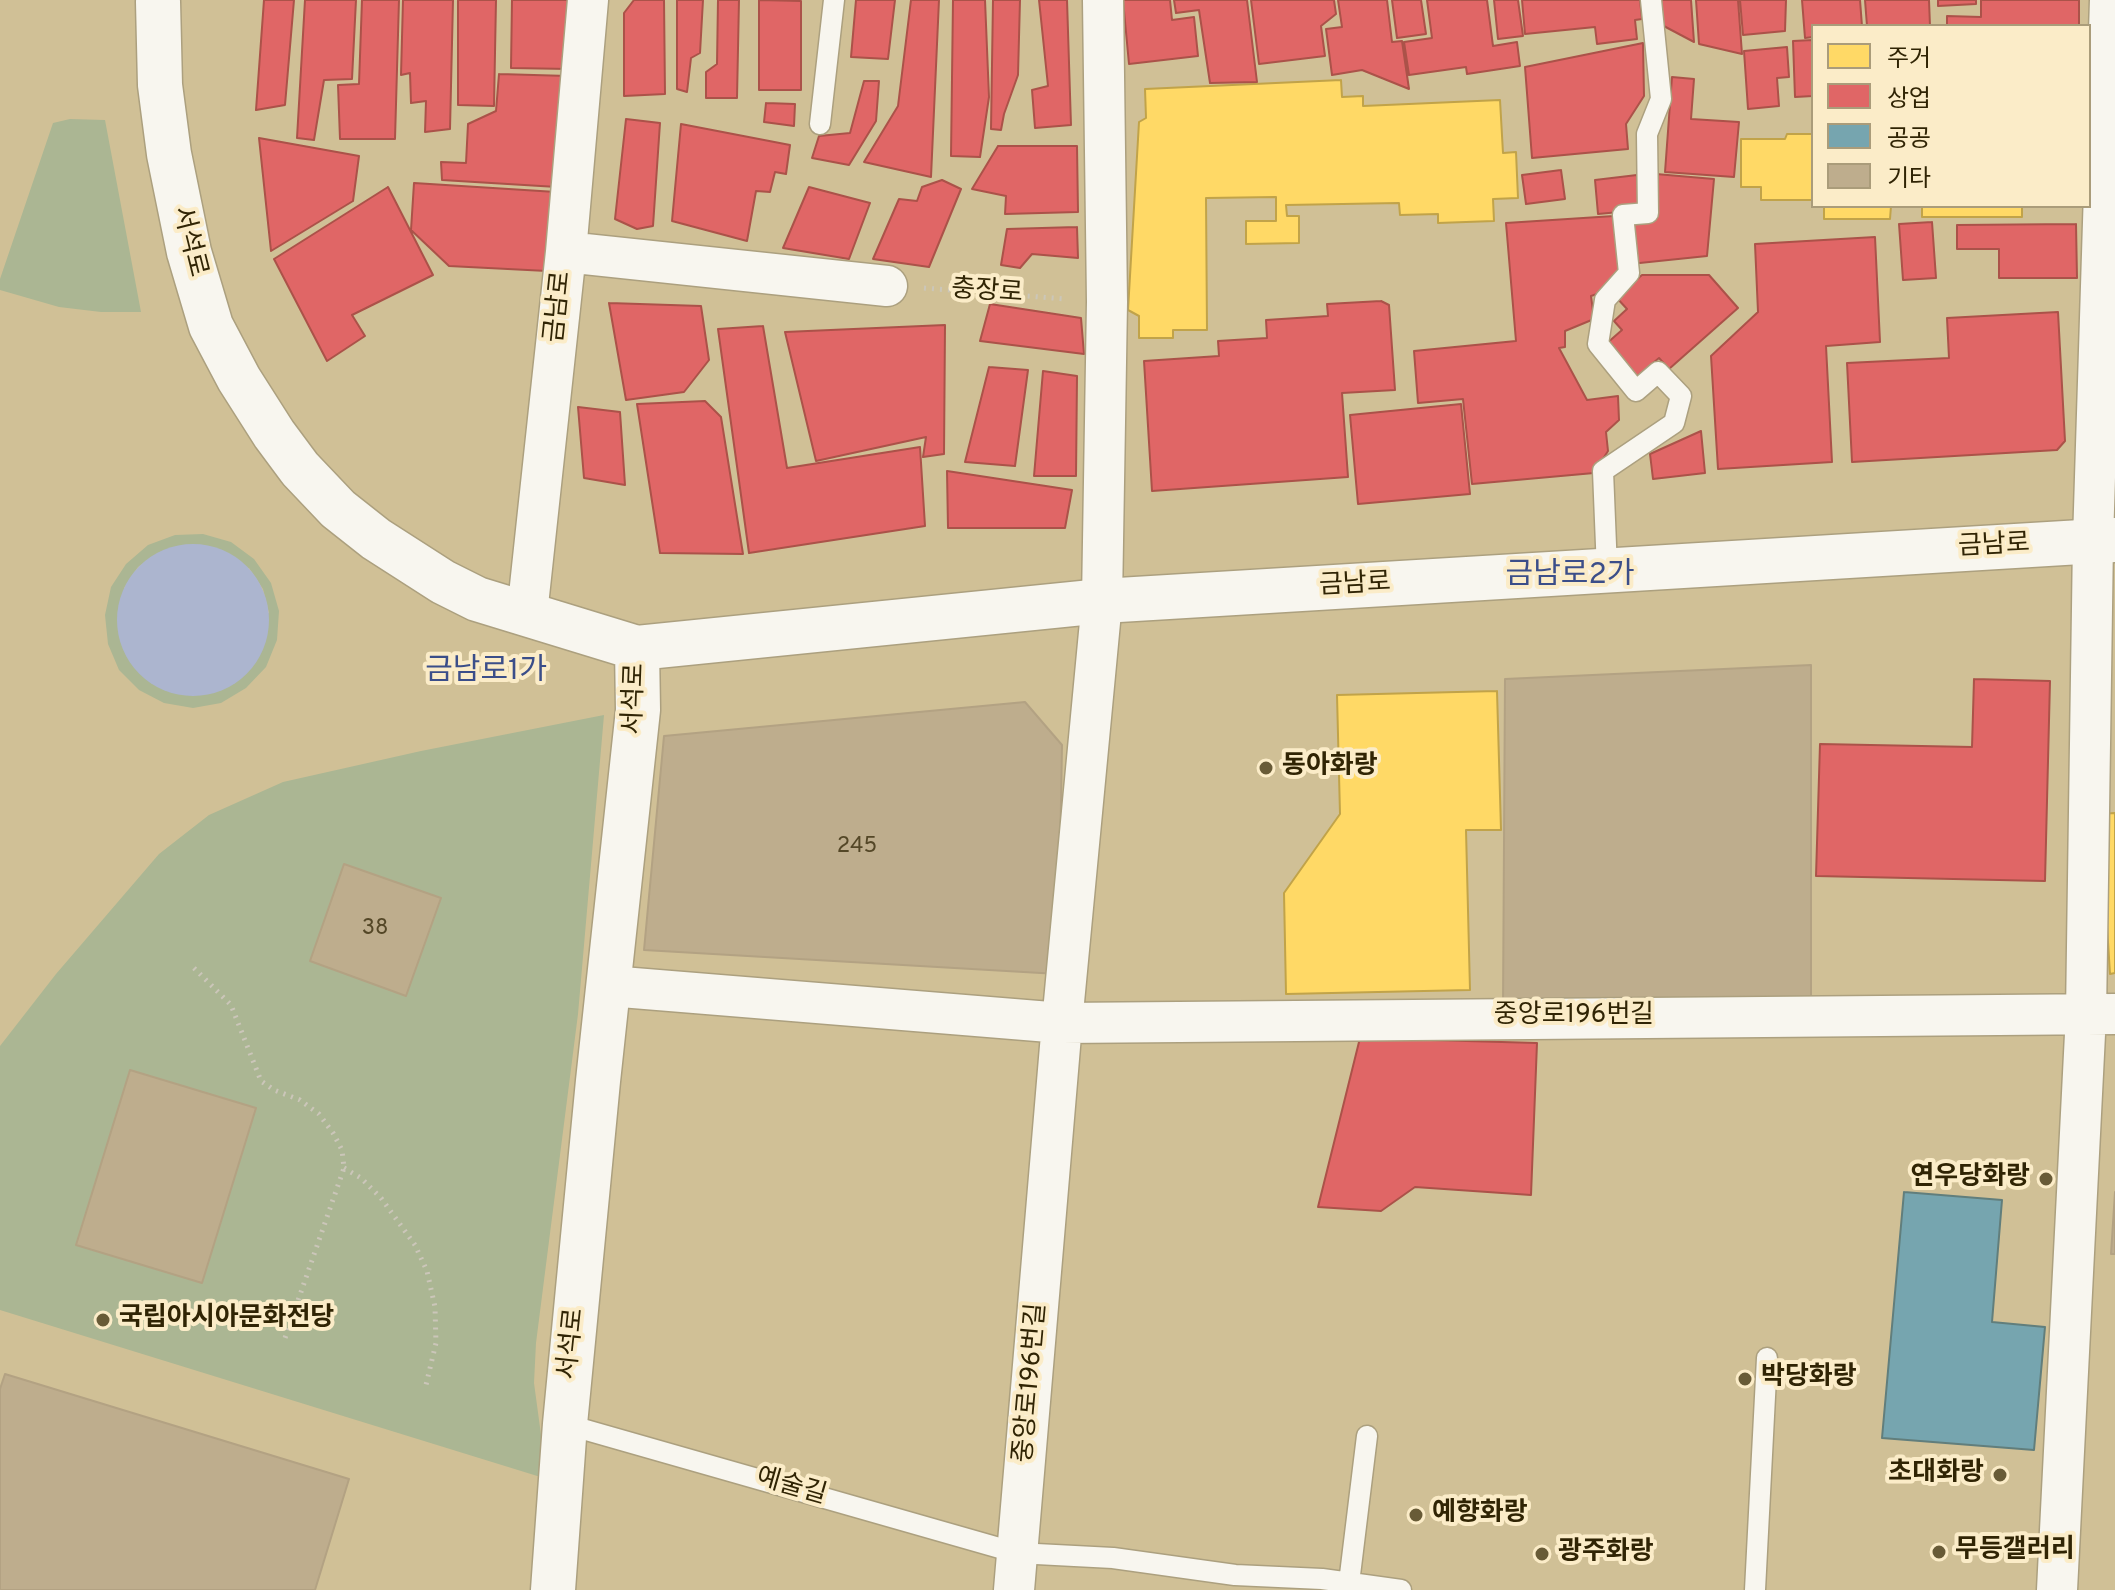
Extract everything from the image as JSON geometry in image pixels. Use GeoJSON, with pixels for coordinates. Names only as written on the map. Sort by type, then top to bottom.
{"type":"FeatureCollection","features":[{"type":"Feature","properties":{"kind":"street","name":"금남로"},"geometry":{"type":"LineString","coordinates":[[527,614],[566,252],[588,0]]}},
{"type":"Feature","properties":{"kind":"street"},"geometry":{"type":"LineString","coordinates":[[1062,1023],[1102,601],[1107,302],[1103,0]]}},
{"type":"Feature","properties":{"kind":"street"},"geometry":{"type":"LineString","coordinates":[[2057,1590],[2100,1014],[2110,0]]}},
{"type":"Feature","properties":{"kind":"street","name":"서석로"},"geometry":{"type":"LineString","coordinates":[[154,1],[165,127],[189,252],[211,326],[239,379],[300,469],[338,509],[376,539],[443,582],[477,599],[637,648],[638,710],[565,1424],[553,1590]]}},
{"type":"Feature","properties":{"kind":"street"},"geometry":{"type":"LineString","coordinates":[[566,252],[887,286]]}},
{"type":"Feature","properties":{"kind":"street","name":"금남로"},"geometry":{"type":"LineString","coordinates":[[637,648],[1102,601],[2104,541]]}},
{"type":"Feature","properties":{"kind":"street","name":"중앙로196번길"},"geometry":{"type":"LineString","coordinates":[[609,986],[1062,1023],[2100,1014]]}},
{"type":"Feature","properties":{"kind":"street","name":"중앙로196번길"},"geometry":{"type":"LineString","coordinates":[[1016,1571],[1062,1023]]}},
{"type":"Feature","properties":{"kind":"lane"},"geometry":{"type":"LineString","coordinates":[[820,124],[834,0]]}},
{"type":"Feature","properties":{"kind":"lane"},"geometry":{"type":"LineString","coordinates":[[1607,570],[1603,471],[1674,423],[1681,396],[1658,372],[1636,391],[1598,344],[1605,300],[1629,273],[1623,215],[1648,213],[1647,134],[1661,99],[1651,0]]}},
{"type":"Feature","properties":{"kind":"lane"},"geometry":{"type":"LineString","coordinates":[[1755,1590],[1767,1358]]}},
{"type":"Feature","properties":{"kind":"lane","name":"예술길"},"geometry":{"type":"LineString","coordinates":[[565,1424],[1016,1571],[1113,1558],[1276,1583],[1349,1583],[1401,1590]]}},
{"type":"Feature","properties":{"kind":"lane"},"geometry":{"type":"LineString","coordinates":[[1349,1583],[1367,1436]]}},
{"type":"Feature","properties":{"kind":"path","name":"충장로"},"geometry":{"type":"LineString","coordinates":[[887,286],[1107,302]]}},
{"type":"Feature","properties":{"kind":"path"},"geometry":{"type":"LineString","coordinates":[[194,968],[231,1005],[261,1081],[300,1100],[319,1114],[342,1150],[344,1168],[284,1341]]}},
{"type":"Feature","properties":{"kind":"path"},"geometry":{"type":"LineString","coordinates":[[344,1168],[361,1178],[390,1209],[415,1245],[427,1271],[435,1307],[436,1343],[426,1385]]}},
{"type":"Feature","properties":{"kind":"green space"},"geometry":{"type":"Polygon","coordinates":[[[70,119],[105,120],[141,312],[101,312],[59,307],[0,290],[0,279],[53,123],[70,119]]]}},
{"type":"Feature","properties":{"kind":"green space"},"geometry":{"type":"Polygon","coordinates":[[[203,534],[231,542],[254,559],[271,583],[279,611],[277,640],[266,667],[246,688],[221,703],[193,708],[164,703],[139,690],[119,670],[108,644],[105,615],[111,587],[126,564],[148,545],[175,535],[203,534]],[[158,553],[138,567],[124,588],[269,613],[263,589],[249,568],[158,553]]]}},
{"type":"Feature","properties":{"kind":"green space"},"geometry":{"type":"Polygon","coordinates":[[[604,715],[578,1014],[536,1343],[534,1383],[547,1479],[0,1310],[0,1046],[56,974],[159,854],[209,815],[283,782],[604,715]]]}},
{"type":"Feature","properties":{"kind":"water"},"geometry":{"type":"Polygon","coordinates":[[[193,544],[222,550],[247,566],[263,591],[269,620],[263,649],[247,674],[222,690],[193,696],[164,690],[139,674],[123,649],[117,620],[123,591],[139,566],[164,550],[193,544]]]}},
{"type":"Feature","properties":{"kind":"building: 주거"},"geometry":{"type":"Polygon","coordinates":[[[1341,80],[1342,97],[1363,96],[1363,106],[1500,100],[1503,153],[1516,152],[1518,198],[1493,199],[1494,221],[1438,223],[1438,214],[1400,215],[1399,203],[1286,205],[1287,216],[1299,216],[1299,243],[1246,244],[1246,221],[1276,221],[1276,197],[1206,198],[1207,330],[1173,330],[1173,338],[1139,338],[1139,316],[1128,310],[1139,122],[1146,118],[1145,89],[1341,80]]]}},
{"type":"Feature","properties":{"kind":"building: 주거"},"geometry":{"type":"Polygon","coordinates":[[[1787,134],[1811,134],[1811,200],[1761,200],[1761,187],[1741,187],[1741,139],[1785,139],[1787,134]]]}},
{"type":"Feature","properties":{"kind":"building: 주거"},"geometry":{"type":"Polygon","coordinates":[[[1824,208],[1891,208],[1890,219],[1824,219],[1824,208]]]}},
{"type":"Feature","properties":{"kind":"building: 주거"},"geometry":{"type":"Polygon","coordinates":[[[1922,208],[2022,208],[2022,217],[1922,217],[1922,208]]]}},
{"type":"Feature","properties":{"kind":"building: 주거"},"geometry":{"type":"Polygon","coordinates":[[[1497,691],[1501,830],[1466,830],[1470,990],[1286,994],[1284,893],[1340,814],[1337,695],[1497,691]]]}},
{"type":"Feature","properties":{"kind":"building: 주거"},"geometry":{"type":"Polygon","coordinates":[[[2115,813],[2115,973],[2110,974],[2100,814],[2115,813]]]}},
{"type":"Feature","properties":{"kind":"building: 상업"},"geometry":{"type":"Polygon","coordinates":[[[264,0],[294,0],[285,105],[256,110],[264,0]]]}},
{"type":"Feature","properties":{"kind":"building: 상업"},"geometry":{"type":"Polygon","coordinates":[[[305,0],[356,0],[352,79],[324,80],[314,140],[297,138],[305,0]]]}},
{"type":"Feature","properties":{"kind":"building: 상업"},"geometry":{"type":"Polygon","coordinates":[[[362,0],[399,0],[395,139],[340,139],[338,85],[359,84],[362,0]]]}},
{"type":"Feature","properties":{"kind":"building: 상업"},"geometry":{"type":"Polygon","coordinates":[[[403,0],[453,0],[450,129],[425,132],[426,101],[411,103],[410,73],[401,75],[403,0]]]}},
{"type":"Feature","properties":{"kind":"building: 상업"},"geometry":{"type":"Polygon","coordinates":[[[458,0],[496,0],[494,106],[458,105],[458,0]]]}},
{"type":"Feature","properties":{"kind":"building: 상업"},"geometry":{"type":"Polygon","coordinates":[[[512,0],[572,0],[569,69],[511,68],[512,0]]]}},
{"type":"Feature","properties":{"kind":"building: 상업"},"geometry":{"type":"Polygon","coordinates":[[[634,0],[664,0],[665,94],[624,96],[624,13],[634,0]]]}},
{"type":"Feature","properties":{"kind":"building: 상업"},"geometry":{"type":"Polygon","coordinates":[[[677,0],[703,0],[700,53],[691,58],[687,92],[677,89],[677,0]]]}},
{"type":"Feature","properties":{"kind":"building: 상업"},"geometry":{"type":"Polygon","coordinates":[[[718,0],[739,0],[737,98],[706,98],[706,72],[717,64],[718,0]]]}},
{"type":"Feature","properties":{"kind":"building: 상업"},"geometry":{"type":"Polygon","coordinates":[[[759,0],[801,1],[801,90],[759,90],[759,0]]]}},
{"type":"Feature","properties":{"kind":"building: 상업"},"geometry":{"type":"Polygon","coordinates":[[[856,0],[895,0],[888,59],[851,57],[856,0]]]}},
{"type":"Feature","properties":{"kind":"building: 상업"},"geometry":{"type":"Polygon","coordinates":[[[911,0],[939,0],[931,177],[864,162],[898,106],[911,0]]]}},
{"type":"Feature","properties":{"kind":"building: 상업"},"geometry":{"type":"Polygon","coordinates":[[[953,0],[985,0],[989,97],[980,157],[951,156],[953,0]]]}},
{"type":"Feature","properties":{"kind":"building: 상업"},"geometry":{"type":"Polygon","coordinates":[[[993,0],[1020,0],[1018,75],[1001,130],[991,129],[993,0]]]}},
{"type":"Feature","properties":{"kind":"building: 상업"},"geometry":{"type":"Polygon","coordinates":[[[1039,0],[1067,0],[1071,125],[1035,128],[1032,90],[1048,86],[1039,0]]]}},
{"type":"Feature","properties":{"kind":"building: 상업"},"geometry":{"type":"Polygon","coordinates":[[[1123,0],[1170,0],[1172,20],[1194,17],[1198,56],[1129,64],[1123,0]]]}},
{"type":"Feature","properties":{"kind":"building: 상업"},"geometry":{"type":"Polygon","coordinates":[[[1174,0],[1247,0],[1257,82],[1210,83],[1199,10],[1176,13],[1174,0]]]}},
{"type":"Feature","properties":{"kind":"building: 상업"},"geometry":{"type":"Polygon","coordinates":[[[1251,0],[1334,0],[1336,14],[1321,26],[1325,56],[1259,64],[1251,0]]]}},
{"type":"Feature","properties":{"kind":"building: 상업"},"geometry":{"type":"Polygon","coordinates":[[[1338,0],[1387,0],[1392,42],[1402,41],[1409,89],[1362,70],[1332,75],[1326,29],[1342,27],[1338,0]]]}},
{"type":"Feature","properties":{"kind":"building: 상업"},"geometry":{"type":"Polygon","coordinates":[[[1392,0],[1421,0],[1426,34],[1397,38],[1392,0]]]}},
{"type":"Feature","properties":{"kind":"building: 상업"},"geometry":{"type":"Polygon","coordinates":[[[1427,0],[1487,0],[1493,46],[1517,42],[1520,66],[1467,74],[1466,67],[1409,75],[1404,42],[1432,38],[1427,0]]]}},
{"type":"Feature","properties":{"kind":"building: 상업"},"geometry":{"type":"Polygon","coordinates":[[[1494,0],[1518,0],[1523,36],[1498,39],[1494,0]]]}},
{"type":"Feature","properties":{"kind":"building: 상업"},"geometry":{"type":"Polygon","coordinates":[[[1522,0],[1640,0],[1642,19],[1635,20],[1637,39],[1597,44],[1595,27],[1525,34],[1522,0]]]}},
{"type":"Feature","properties":{"kind":"building: 상업"},"geometry":{"type":"Polygon","coordinates":[[[1658,0],[1691,0],[1694,42],[1660,24],[1658,0]]]}},
{"type":"Feature","properties":{"kind":"building: 상업"},"geometry":{"type":"Polygon","coordinates":[[[1696,0],[1738,0],[1742,54],[1699,44],[1696,0]]]}},
{"type":"Feature","properties":{"kind":"building: 상업"},"geometry":{"type":"Polygon","coordinates":[[[1740,0],[1786,0],[1785,31],[1743,35],[1740,0]]]}},
{"type":"Feature","properties":{"kind":"building: 상업"},"geometry":{"type":"Polygon","coordinates":[[[1802,0],[1860,0],[1862,24],[1811,24],[1811,37],[1805,38],[1802,0]]]}},
{"type":"Feature","properties":{"kind":"building: 상업"},"geometry":{"type":"Polygon","coordinates":[[[1865,0],[1929,0],[1930,24],[1867,24],[1865,0]]]}},
{"type":"Feature","properties":{"kind":"building: 상업"},"geometry":{"type":"Polygon","coordinates":[[[1938,0],[1976,0],[1976,4],[1938,6],[1938,0]]]}},
{"type":"Feature","properties":{"kind":"building: 상업"},"geometry":{"type":"Polygon","coordinates":[[[1981,0],[2079,0],[2079,24],[1947,24],[1947,16],[1981,17],[1981,0]]]}},
{"type":"Feature","properties":{"kind":"building: 상업"},"geometry":{"type":"Polygon","coordinates":[[[1811,40],[1811,96],[1795,97],[1793,41],[1811,40]]]}},
{"type":"Feature","properties":{"kind":"building: 상업"},"geometry":{"type":"Polygon","coordinates":[[[1643,43],[1644,96],[1626,124],[1628,149],[1532,158],[1525,67],[1643,43]]]}},
{"type":"Feature","properties":{"kind":"building: 상업"},"geometry":{"type":"Polygon","coordinates":[[[1787,47],[1789,77],[1777,78],[1779,106],[1748,109],[1744,51],[1787,47]]]}},
{"type":"Feature","properties":{"kind":"building: 상업"},"geometry":{"type":"Polygon","coordinates":[[[499,74],[568,76],[557,187],[442,180],[441,162],[466,163],[468,124],[496,111],[499,74]]]}},
{"type":"Feature","properties":{"kind":"building: 상업"},"geometry":{"type":"Polygon","coordinates":[[[1672,77],[1694,79],[1691,119],[1739,122],[1734,177],[1665,172],[1672,77]]]}},
{"type":"Feature","properties":{"kind":"building: 상업"},"geometry":{"type":"Polygon","coordinates":[[[864,81],[879,81],[876,121],[849,165],[812,158],[819,136],[850,133],[864,81]]]}},
{"type":"Feature","properties":{"kind":"building: 상업"},"geometry":{"type":"Polygon","coordinates":[[[766,103],[795,104],[794,126],[764,122],[766,103]]]}},
{"type":"Feature","properties":{"kind":"building: 상업"},"geometry":{"type":"Polygon","coordinates":[[[626,119],[660,123],[653,226],[637,229],[615,219],[626,119]]]}},
{"type":"Feature","properties":{"kind":"building: 상업"},"geometry":{"type":"Polygon","coordinates":[[[681,124],[790,145],[786,174],[775,172],[770,192],[756,191],[747,241],[672,221],[681,124]]]}},
{"type":"Feature","properties":{"kind":"building: 상업"},"geometry":{"type":"Polygon","coordinates":[[[259,138],[359,156],[353,201],[271,251],[259,138]]]}},
{"type":"Feature","properties":{"kind":"building: 상업"},"geometry":{"type":"Polygon","coordinates":[[[998,146],[1077,146],[1078,212],[1005,214],[1006,196],[972,189],[998,146]]]}},
{"type":"Feature","properties":{"kind":"building: 상업"},"geometry":{"type":"Polygon","coordinates":[[[1561,170],[1565,199],[1526,204],[1522,175],[1561,170]]]}},
{"type":"Feature","properties":{"kind":"building: 상업"},"geometry":{"type":"Polygon","coordinates":[[[1656,174],[1714,179],[1707,256],[1630,264],[1629,219],[1656,174]]]}},
{"type":"Feature","properties":{"kind":"building: 상업"},"geometry":{"type":"Polygon","coordinates":[[[1637,175],[1641,210],[1598,214],[1595,180],[1637,175]]]}},
{"type":"Feature","properties":{"kind":"building: 상업"},"geometry":{"type":"Polygon","coordinates":[[[942,180],[961,189],[929,267],[873,259],[899,199],[917,201],[922,187],[942,180]]]}},
{"type":"Feature","properties":{"kind":"building: 상업"},"geometry":{"type":"Polygon","coordinates":[[[414,183],[556,192],[547,271],[449,266],[411,230],[414,183]]]}},
{"type":"Feature","properties":{"kind":"building: 상업"},"geometry":{"type":"Polygon","coordinates":[[[388,187],[433,275],[352,315],[365,336],[327,361],[274,259],[388,187]]]}},
{"type":"Feature","properties":{"kind":"building: 상업"},"geometry":{"type":"Polygon","coordinates":[[[809,187],[870,203],[849,259],[783,248],[809,187]]]}},
{"type":"Feature","properties":{"kind":"building: 상업"},"geometry":{"type":"Polygon","coordinates":[[[1614,216],[1619,271],[1603,292],[1591,296],[1594,319],[1565,331],[1565,347],[1559,348],[1587,400],[1618,396],[1619,420],[1606,432],[1608,451],[1594,473],[1472,484],[1463,399],[1418,403],[1414,351],[1516,341],[1506,223],[1614,216]]]}},
{"type":"Feature","properties":{"kind":"building: 상업"},"geometry":{"type":"Polygon","coordinates":[[[1932,222],[1936,278],[1903,280],[1899,224],[1932,222]]]}},
{"type":"Feature","properties":{"kind":"building: 상업"},"geometry":{"type":"Polygon","coordinates":[[[2076,224],[2077,278],[1999,278],[1999,249],[1957,249],[1957,225],[2076,224]]]}},
{"type":"Feature","properties":{"kind":"building: 상업"},"geometry":{"type":"Polygon","coordinates":[[[1077,227],[1078,258],[1032,254],[1020,268],[1001,265],[1007,229],[1077,227]]]}},
{"type":"Feature","properties":{"kind":"building: 상업"},"geometry":{"type":"Polygon","coordinates":[[[1875,237],[1880,342],[1826,346],[1832,462],[1718,469],[1711,356],[1758,312],[1755,244],[1875,237]]]}},
{"type":"Feature","properties":{"kind":"building: 상업"},"geometry":{"type":"Polygon","coordinates":[[[1642,275],[1709,275],[1738,308],[1669,369],[1659,358],[1635,378],[1606,344],[1622,330],[1614,321],[1627,309],[1616,297],[1642,275]]]}},
{"type":"Feature","properties":{"kind":"building: 상업"},"geometry":{"type":"Polygon","coordinates":[[[1381,301],[1389,305],[1395,390],[1342,393],[1348,477],[1152,491],[1144,361],[1219,356],[1218,341],[1267,338],[1266,320],[1328,316],[1327,304],[1381,301]]]}},
{"type":"Feature","properties":{"kind":"building: 상업"},"geometry":{"type":"Polygon","coordinates":[[[609,303],[701,306],[709,360],[684,392],[626,400],[609,303]]]}},
{"type":"Feature","properties":{"kind":"building: 상업"},"geometry":{"type":"Polygon","coordinates":[[[990,304],[1081,318],[1084,354],[980,341],[990,304]]]}},
{"type":"Feature","properties":{"kind":"building: 상업"},"geometry":{"type":"Polygon","coordinates":[[[2058,312],[2065,441],[2057,450],[1852,462],[1847,363],[1949,358],[1947,318],[2058,312]]]}},
{"type":"Feature","properties":{"kind":"building: 상업"},"geometry":{"type":"Polygon","coordinates":[[[945,325],[944,454],[923,457],[926,437],[816,461],[785,332],[945,325]]]}},
{"type":"Feature","properties":{"kind":"building: 상업"},"geometry":{"type":"Polygon","coordinates":[[[763,326],[787,468],[920,447],[925,526],[749,553],[718,329],[763,326]]]}},
{"type":"Feature","properties":{"kind":"building: 상업"},"geometry":{"type":"Polygon","coordinates":[[[989,367],[1028,370],[1015,466],[965,462],[989,367]]]}},
{"type":"Feature","properties":{"kind":"building: 상업"},"geometry":{"type":"Polygon","coordinates":[[[1043,371],[1077,376],[1076,476],[1034,476],[1043,371]]]}},
{"type":"Feature","properties":{"kind":"building: 상업"},"geometry":{"type":"Polygon","coordinates":[[[705,401],[721,417],[743,554],[660,553],[637,404],[705,401]]]}},
{"type":"Feature","properties":{"kind":"building: 상업"},"geometry":{"type":"Polygon","coordinates":[[[1461,404],[1470,494],[1358,504],[1350,415],[1461,404]]]}},
{"type":"Feature","properties":{"kind":"building: 상업"},"geometry":{"type":"Polygon","coordinates":[[[578,407],[620,412],[625,485],[584,478],[578,407]]]}},
{"type":"Feature","properties":{"kind":"building: 상업"},"geometry":{"type":"Polygon","coordinates":[[[1701,431],[1705,473],[1653,479],[1650,454],[1701,431]]]}},
{"type":"Feature","properties":{"kind":"building: 상업"},"geometry":{"type":"Polygon","coordinates":[[[947,471],[1072,490],[1065,528],[948,528],[947,471]]]}},
{"type":"Feature","properties":{"kind":"building: 상업"},"geometry":{"type":"Polygon","coordinates":[[[1974,679],[2050,681],[2045,881],[1816,876],[1820,744],[1972,747],[1974,679]]]}},
{"type":"Feature","properties":{"kind":"building: 상업"},"geometry":{"type":"Polygon","coordinates":[[[1360,1038],[1537,1043],[1531,1195],[1415,1187],[1381,1211],[1318,1207],[1360,1038]]]}},
{"type":"Feature","properties":{"kind":"building: 공공"},"geometry":{"type":"Polygon","coordinates":[[[1904,1192],[2002,1200],[1992,1322],[2045,1327],[2034,1450],[1882,1438],[1904,1192]]]}},
{"type":"Feature","properties":{"kind":"building: 기타"},"geometry":{"type":"Polygon","coordinates":[[[1811,665],[1811,997],[1503,1006],[1505,679],[1811,665]]]}},
{"type":"Feature","properties":{"kind":"building: 기타"},"geometry":{"type":"Polygon","coordinates":[[[1025,702],[1062,745],[1058,974],[644,950],[664,736],[1025,702]]]}},
{"type":"Feature","properties":{"kind":"building: 기타"},"geometry":{"type":"Polygon","coordinates":[[[344,864],[441,898],[406,996],[310,961],[344,864]]]}},
{"type":"Feature","properties":{"kind":"building: 기타"},"geometry":{"type":"Polygon","coordinates":[[[130,1070],[256,1108],[202,1283],[76,1245],[130,1070]]]}},
{"type":"Feature","properties":{"kind":"building: 기타"},"geometry":{"type":"Polygon","coordinates":[[[2115,1192],[2115,1254],[2111,1254],[2115,1192]]]}},
{"type":"Feature","properties":{"kind":"building: 기타"},"geometry":{"type":"Polygon","coordinates":[[[5,1374],[349,1479],[315,1590],[0,1590],[0,1389],[5,1374]]]}},
{"type":"Feature","properties":{"kind":"place","name":"동아화랑"},"geometry":{"type":"Point","coordinates":[1266,768]}},
{"type":"Feature","properties":{"kind":"place","name":"연우당화랑"},"geometry":{"type":"Point","coordinates":[2046,1179]}},
{"type":"Feature","properties":{"kind":"place","name":"국립아시아문화전당"},"geometry":{"type":"Point","coordinates":[103,1320]}},
{"type":"Feature","properties":{"kind":"place","name":"박당화랑"},"geometry":{"type":"Point","coordinates":[1745,1379]}},
{"type":"Feature","properties":{"kind":"place","name":"초대화랑"},"geometry":{"type":"Point","coordinates":[2000,1475]}},
{"type":"Feature","properties":{"kind":"place","name":"예향화랑"},"geometry":{"type":"Point","coordinates":[1416,1515]}},
{"type":"Feature","properties":{"kind":"place","name":"무등갤러리"},"geometry":{"type":"Point","coordinates":[1939,1552]}},
{"type":"Feature","properties":{"kind":"place","name":"광주화랑"},"geometry":{"type":"Point","coordinates":[1542,1554]}},
{"type":"Feature","properties":{"kind":"district","name":"금남로2가"},"geometry":{"type":"Point","coordinates":[1570,577]}},
{"type":"Feature","properties":{"kind":"district","name":"금남로1가"},"geometry":{"type":"Point","coordinates":[486,673]}}]}
